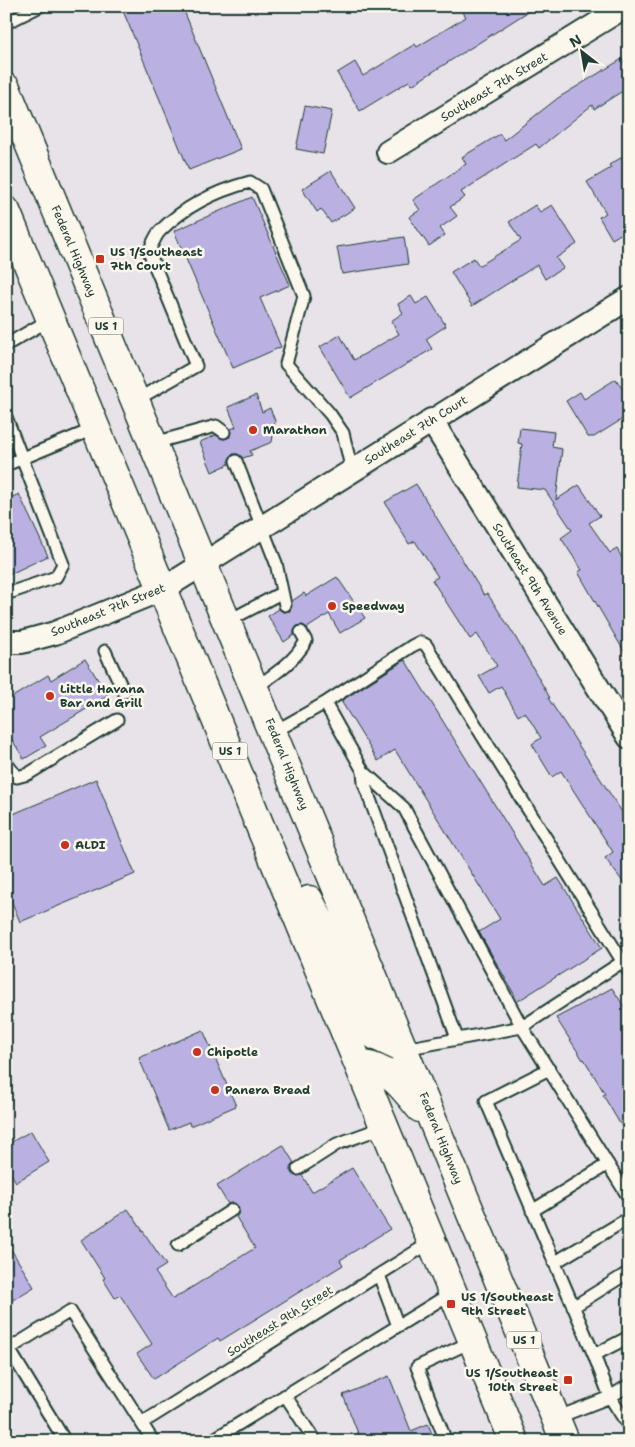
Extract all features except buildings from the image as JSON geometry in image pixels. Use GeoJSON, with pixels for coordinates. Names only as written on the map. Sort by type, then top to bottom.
{"type":"FeatureCollection","features":[{"type":"Feature","properties":{"kind":"main road","name":"Federal Highway"},"geometry":{"type":"LineString","coordinates":[[6,88],[256,688],[561,1430]]}},
{"type":"Feature","properties":{"kind":"main road","name":"US 1"},"geometry":{"type":"LineString","coordinates":[[6,211],[360,1064],[514,1441]]}},
{"type":"Feature","properties":{"kind":"main road"},"geometry":{"type":"LineString","coordinates":[[280,872],[300,882],[327,934],[361,1018],[376,1036],[404,1049]]}},
{"type":"Feature","properties":{"kind":"main road"},"geometry":{"type":"LineString","coordinates":[[360,1064],[378,1067],[395,1079],[436,1126]]}},
{"type":"Feature","properties":{"kind":"street","name":"Southeast 7th Street"},"geometry":{"type":"LineString","coordinates":[[388,152],[626,6]]}},
{"type":"Feature","properties":{"kind":"street","name":"Southeast 7th Court"},"geometry":{"type":"LineString","coordinates":[[205,565],[431,420],[626,304]]}},
{"type":"Feature","properties":{"kind":"street","name":"Southeast 9th Avenue"},"geometry":{"type":"LineString","coordinates":[[431,420],[629,737]]}},
{"type":"Feature","properties":{"kind":"street","name":"Southeast 7th Street"},"geometry":{"type":"LineString","coordinates":[[6,642],[22,642],[55,633],[163,589],[205,565]]}},
{"type":"Feature","properties":{"kind":"lane"},"geometry":{"type":"LineString","coordinates":[[6,23],[40,6]]}},
{"type":"Feature","properties":{"kind":"lane"},"geometry":{"type":"LineString","coordinates":[[136,400],[196,366],[149,252],[159,232],[194,204],[225,188],[250,182],[261,189],[304,296],[286,364],[330,414],[343,433],[352,470]]}},
{"type":"Feature","properties":{"kind":"lane"},"geometry":{"type":"LineString","coordinates":[[6,345],[51,319]]}},
{"type":"Feature","properties":{"kind":"lane"},"geometry":{"type":"LineString","coordinates":[[6,417],[62,564],[56,577],[6,594]]}},
{"type":"Feature","properties":{"kind":"lane"},"geometry":{"type":"LineString","coordinates":[[154,443],[203,428],[216,426],[224,432]]}},
{"type":"Feature","properties":{"kind":"lane"},"geometry":{"type":"LineString","coordinates":[[6,465],[96,428]]}},
{"type":"Feature","properties":{"kind":"lane"},"geometry":{"type":"LineString","coordinates":[[236,461],[276,563],[285,605]]}},
{"type":"Feature","properties":{"kind":"lane"},"geometry":{"type":"LineString","coordinates":[[228,622],[281,593]]}},
{"type":"Feature","properties":{"kind":"lane"},"geometry":{"type":"LineString","coordinates":[[256,688],[283,669],[299,654],[306,641],[301,632]]}},
{"type":"Feature","properties":{"kind":"lane"},"geometry":{"type":"LineString","coordinates":[[274,732],[325,703],[412,646],[420,642],[426,645],[629,972]]}},
{"type":"Feature","properties":{"kind":"lane"},"geometry":{"type":"LineString","coordinates":[[105,651],[124,692]]}},
{"type":"Feature","properties":{"kind":"lane"},"geometry":{"type":"LineString","coordinates":[[325,703],[362,771],[364,784],[457,1038]]}},
{"type":"Feature","properties":{"kind":"lane"},"geometry":{"type":"LineString","coordinates":[[6,763],[17,777],[28,774],[117,720]]}},
{"type":"Feature","properties":{"kind":"lane"},"geometry":{"type":"LineString","coordinates":[[362,771],[404,808],[522,1027],[629,1198]]}},
{"type":"Feature","properties":{"kind":"lane"},"geometry":{"type":"LineString","coordinates":[[404,1049],[522,1027],[622,962]]}},
{"type":"Feature","properties":{"kind":"lane"},"geometry":{"type":"LineString","coordinates":[[549,1069],[486,1101],[610,1397],[629,1427]]}},
{"type":"Feature","properties":{"kind":"lane"},"geometry":{"type":"LineString","coordinates":[[298,1169],[337,1144],[385,1126]]}},
{"type":"Feature","properties":{"kind":"lane"},"geometry":{"type":"LineString","coordinates":[[532,1211],[608,1164]]}},
{"type":"Feature","properties":{"kind":"lane"},"geometry":{"type":"LineString","coordinates":[[178,1244],[232,1210]]}},
{"type":"Feature","properties":{"kind":"lane"},"geometry":{"type":"LineString","coordinates":[[554,1263],[629,1218]]}},
{"type":"Feature","properties":{"kind":"lane","name":"Southeast 9th Street"},"geometry":{"type":"LineString","coordinates":[[142,1423],[433,1241]]}},
{"type":"Feature","properties":{"kind":"lane"},"geometry":{"type":"LineString","coordinates":[[573,1307],[629,1272]]}},
{"type":"Feature","properties":{"kind":"lane"},"geometry":{"type":"LineString","coordinates":[[379,1275],[398,1326]]}},
{"type":"Feature","properties":{"kind":"lane"},"geometry":{"type":"LineString","coordinates":[[211,1441],[453,1292]]}},
{"type":"Feature","properties":{"kind":"lane"},"geometry":{"type":"LineString","coordinates":[[65,1441],[9,1349],[70,1311],[153,1441]]}},
{"type":"Feature","properties":{"kind":"lane"},"geometry":{"type":"LineString","coordinates":[[594,1355],[629,1337]]}},
{"type":"Feature","properties":{"kind":"lane"},"geometry":{"type":"LineString","coordinates":[[446,1441],[417,1367],[473,1341]]}},
{"type":"Feature","properties":{"kind":"lane"},"geometry":{"type":"LineString","coordinates":[[561,1430],[629,1385]]}},
{"type":"Feature","properties":{"kind":"lane"},"geometry":{"type":"LineString","coordinates":[[285,1395],[315,1441]]}},
{"type":"Feature","properties":{"kind":"place","name":"US 1/Southeast 7th Court"},"geometry":{"type":"Point","coordinates":[100,259]}},
{"type":"Feature","properties":{"kind":"place","name":"Marathon"},"geometry":{"type":"Point","coordinates":[253,430]}},
{"type":"Feature","properties":{"kind":"place","name":"Speedway"},"geometry":{"type":"Point","coordinates":[332,606]}},
{"type":"Feature","properties":{"kind":"place","name":"Little Havana Bar and Grill"},"geometry":{"type":"Point","coordinates":[50,696]}},
{"type":"Feature","properties":{"kind":"place","name":"ALDI"},"geometry":{"type":"Point","coordinates":[65,845]}},
{"type":"Feature","properties":{"kind":"place","name":"Chipotle"},"geometry":{"type":"Point","coordinates":[197,1052]}},
{"type":"Feature","properties":{"kind":"place","name":"Panera Bread"},"geometry":{"type":"Point","coordinates":[215,1090]}},
{"type":"Feature","properties":{"kind":"place","name":"US 1/Southeast 9th Street"},"geometry":{"type":"Point","coordinates":[451,1304]}},
{"type":"Feature","properties":{"kind":"place","name":"US 1/Southeast 10th Street"},"geometry":{"type":"Point","coordinates":[568,1380]}}]}
